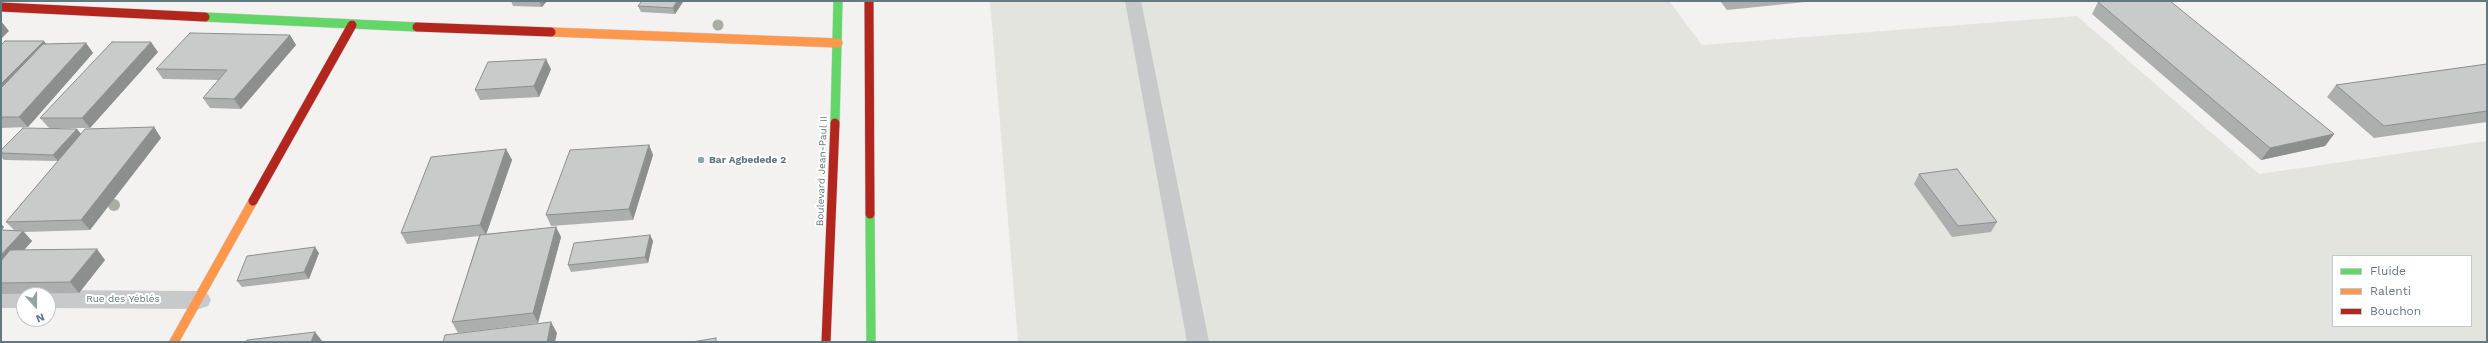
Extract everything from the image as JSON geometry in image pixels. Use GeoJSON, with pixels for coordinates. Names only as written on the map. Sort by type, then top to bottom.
{"type":"FeatureCollection","features":[{"type":"Feature","properties":{"kind":"street","name":"Boulevard Jean-Paul II"},"geometry":{"type":"LineString","coordinates":[[826,342],[838,43],[838,1]]}},
{"type":"Feature","properties":{"kind":"street"},"geometry":{"type":"LineString","coordinates":[[869,1],[871,342]]}},
{"type":"Feature","properties":{"kind":"street"},"geometry":{"type":"LineString","coordinates":[[13,5],[352,25],[838,43]]}},
{"type":"Feature","properties":{"kind":"street"},"geometry":{"type":"LineString","coordinates":[[174,342],[199,300],[352,25]]}},
{"type":"Feature","properties":{"kind":"street"},"geometry":{"type":"LineString","coordinates":[[1,299],[16,299]]}},
{"type":"Feature","properties":{"kind":"street","name":"Rue des Yéblés"},"geometry":{"type":"LineString","coordinates":[[56,299],[199,300]]}},
{"type":"Feature","properties":{"kind":"lane"},"geometry":{"type":"LineString","coordinates":[[1133,1],[1198,342]]}},
{"type":"Feature","properties":{"kind":"shaded area"},"geometry":{"type":"Polygon","coordinates":[[[990,1],[1669,1],[1702,45],[2077,16],[2259,174],[2487,141],[2487,342],[1018,342],[990,1]]]}},
{"type":"Feature","properties":{"kind":"building"},"geometry":{"type":"Polygon","coordinates":[[[642,1],[677,1],[673,8],[638,6],[642,1]]]}},
{"type":"Feature","properties":{"kind":"building"},"geometry":{"type":"Polygon","coordinates":[[[2170,1],[2334,134],[2270,148],[2098,2],[2170,1]]]}},
{"type":"Feature","properties":{"kind":"building"},"geometry":{"type":"Polygon","coordinates":[[[190,33],[290,35],[234,99],[203,98],[227,70],[156,69],[190,33]]]}},
{"type":"Feature","properties":{"kind":"building"},"geometry":{"type":"Polygon","coordinates":[[[5,41],[44,41],[1,84],[1,45],[5,41]]]}},
{"type":"Feature","properties":{"kind":"building"},"geometry":{"type":"Polygon","coordinates":[[[112,42],[151,42],[82,118],[40,118],[112,42]]]}},
{"type":"Feature","properties":{"kind":"building"},"geometry":{"type":"Polygon","coordinates":[[[86,43],[19,117],[1,117],[1,88],[43,44],[86,43]]]}},
{"type":"Feature","properties":{"kind":"building"},"geometry":{"type":"Polygon","coordinates":[[[546,59],[534,86],[475,90],[488,62],[546,59]]]}},
{"type":"Feature","properties":{"kind":"building"},"geometry":{"type":"Polygon","coordinates":[[[2487,64],[2487,111],[2384,126],[2336,85],[2487,64]]]}},
{"type":"Feature","properties":{"kind":"building"},"geometry":{"type":"Polygon","coordinates":[[[154,127],[81,220],[6,222],[85,129],[154,127]]]}},
{"type":"Feature","properties":{"kind":"building"},"geometry":{"type":"Polygon","coordinates":[[[23,128],[77,129],[53,155],[1,153],[1,150],[23,128]]]}},
{"type":"Feature","properties":{"kind":"building"},"geometry":{"type":"Polygon","coordinates":[[[649,145],[629,209],[546,215],[570,150],[649,145]]]}},
{"type":"Feature","properties":{"kind":"building"},"geometry":{"type":"Polygon","coordinates":[[[506,149],[480,225],[401,233],[431,157],[506,149]]]}},
{"type":"Feature","properties":{"kind":"building"},"geometry":{"type":"Polygon","coordinates":[[[1957,169],[1997,222],[1958,226],[1919,174],[1957,169]]]}},
{"type":"Feature","properties":{"kind":"building"},"geometry":{"type":"Polygon","coordinates":[[[556,227],[533,313],[452,322],[480,235],[556,227]]]}},
{"type":"Feature","properties":{"kind":"building"},"geometry":{"type":"Polygon","coordinates":[[[1,230],[23,231],[1,255],[1,230]]]}},
{"type":"Feature","properties":{"kind":"building"},"geometry":{"type":"Polygon","coordinates":[[[650,235],[645,257],[568,265],[574,243],[650,235]]]}},
{"type":"Feature","properties":{"kind":"building"},"geometry":{"type":"Polygon","coordinates":[[[315,247],[304,272],[237,281],[247,256],[315,247]]]}},
{"type":"Feature","properties":{"kind":"building"},"geometry":{"type":"Polygon","coordinates":[[[97,249],[70,282],[1,283],[1,261],[10,250],[97,249]]]}},
{"type":"Feature","properties":{"kind":"building"},"geometry":{"type":"Polygon","coordinates":[[[551,322],[547,342],[443,342],[445,335],[551,322]]]}},
{"type":"Feature","properties":{"kind":"building"},"geometry":{"type":"Polygon","coordinates":[[[315,332],[311,342],[246,342],[247,340],[315,332]]]}},
{"type":"Feature","properties":{"kind":"building"},"geometry":{"type":"Polygon","coordinates":[[[716,338],[716,342],[692,342],[716,338]]]}},
{"type":"Feature","properties":{"kind":"traffic: fast"},"geometry":{"type":"LineString","coordinates":[[835,123],[838,1]]}},
{"type":"Feature","properties":{"kind":"traffic: fast"},"geometry":{"type":"LineString","coordinates":[[205,17],[417,27]]}},
{"type":"Feature","properties":{"kind":"traffic: fast"},"geometry":{"type":"LineString","coordinates":[[870,214],[871,342]]}},
{"type":"Feature","properties":{"kind":"traffic: slow"},"geometry":{"type":"LineString","coordinates":[[551,32],[838,43]]}},
{"type":"Feature","properties":{"kind":"traffic: slow"},"geometry":{"type":"LineString","coordinates":[[174,342],[253,201]]}},
{"type":"Feature","properties":{"kind":"traffic: jam"},"geometry":{"type":"LineString","coordinates":[[869,1],[870,214]]}},
{"type":"Feature","properties":{"kind":"traffic: jam"},"geometry":{"type":"LineString","coordinates":[[1,7],[205,17]]}},
{"type":"Feature","properties":{"kind":"traffic: jam"},"geometry":{"type":"LineString","coordinates":[[253,201],[352,25]]}},
{"type":"Feature","properties":{"kind":"traffic: jam"},"geometry":{"type":"LineString","coordinates":[[417,27],[551,32]]}},
{"type":"Feature","properties":{"kind":"traffic: jam"},"geometry":{"type":"LineString","coordinates":[[826,342],[835,123]]}},
{"type":"Feature","properties":{"kind":"place","name":"Bar Agbedede 2"},"geometry":{"type":"Point","coordinates":[701,160]}}]}
